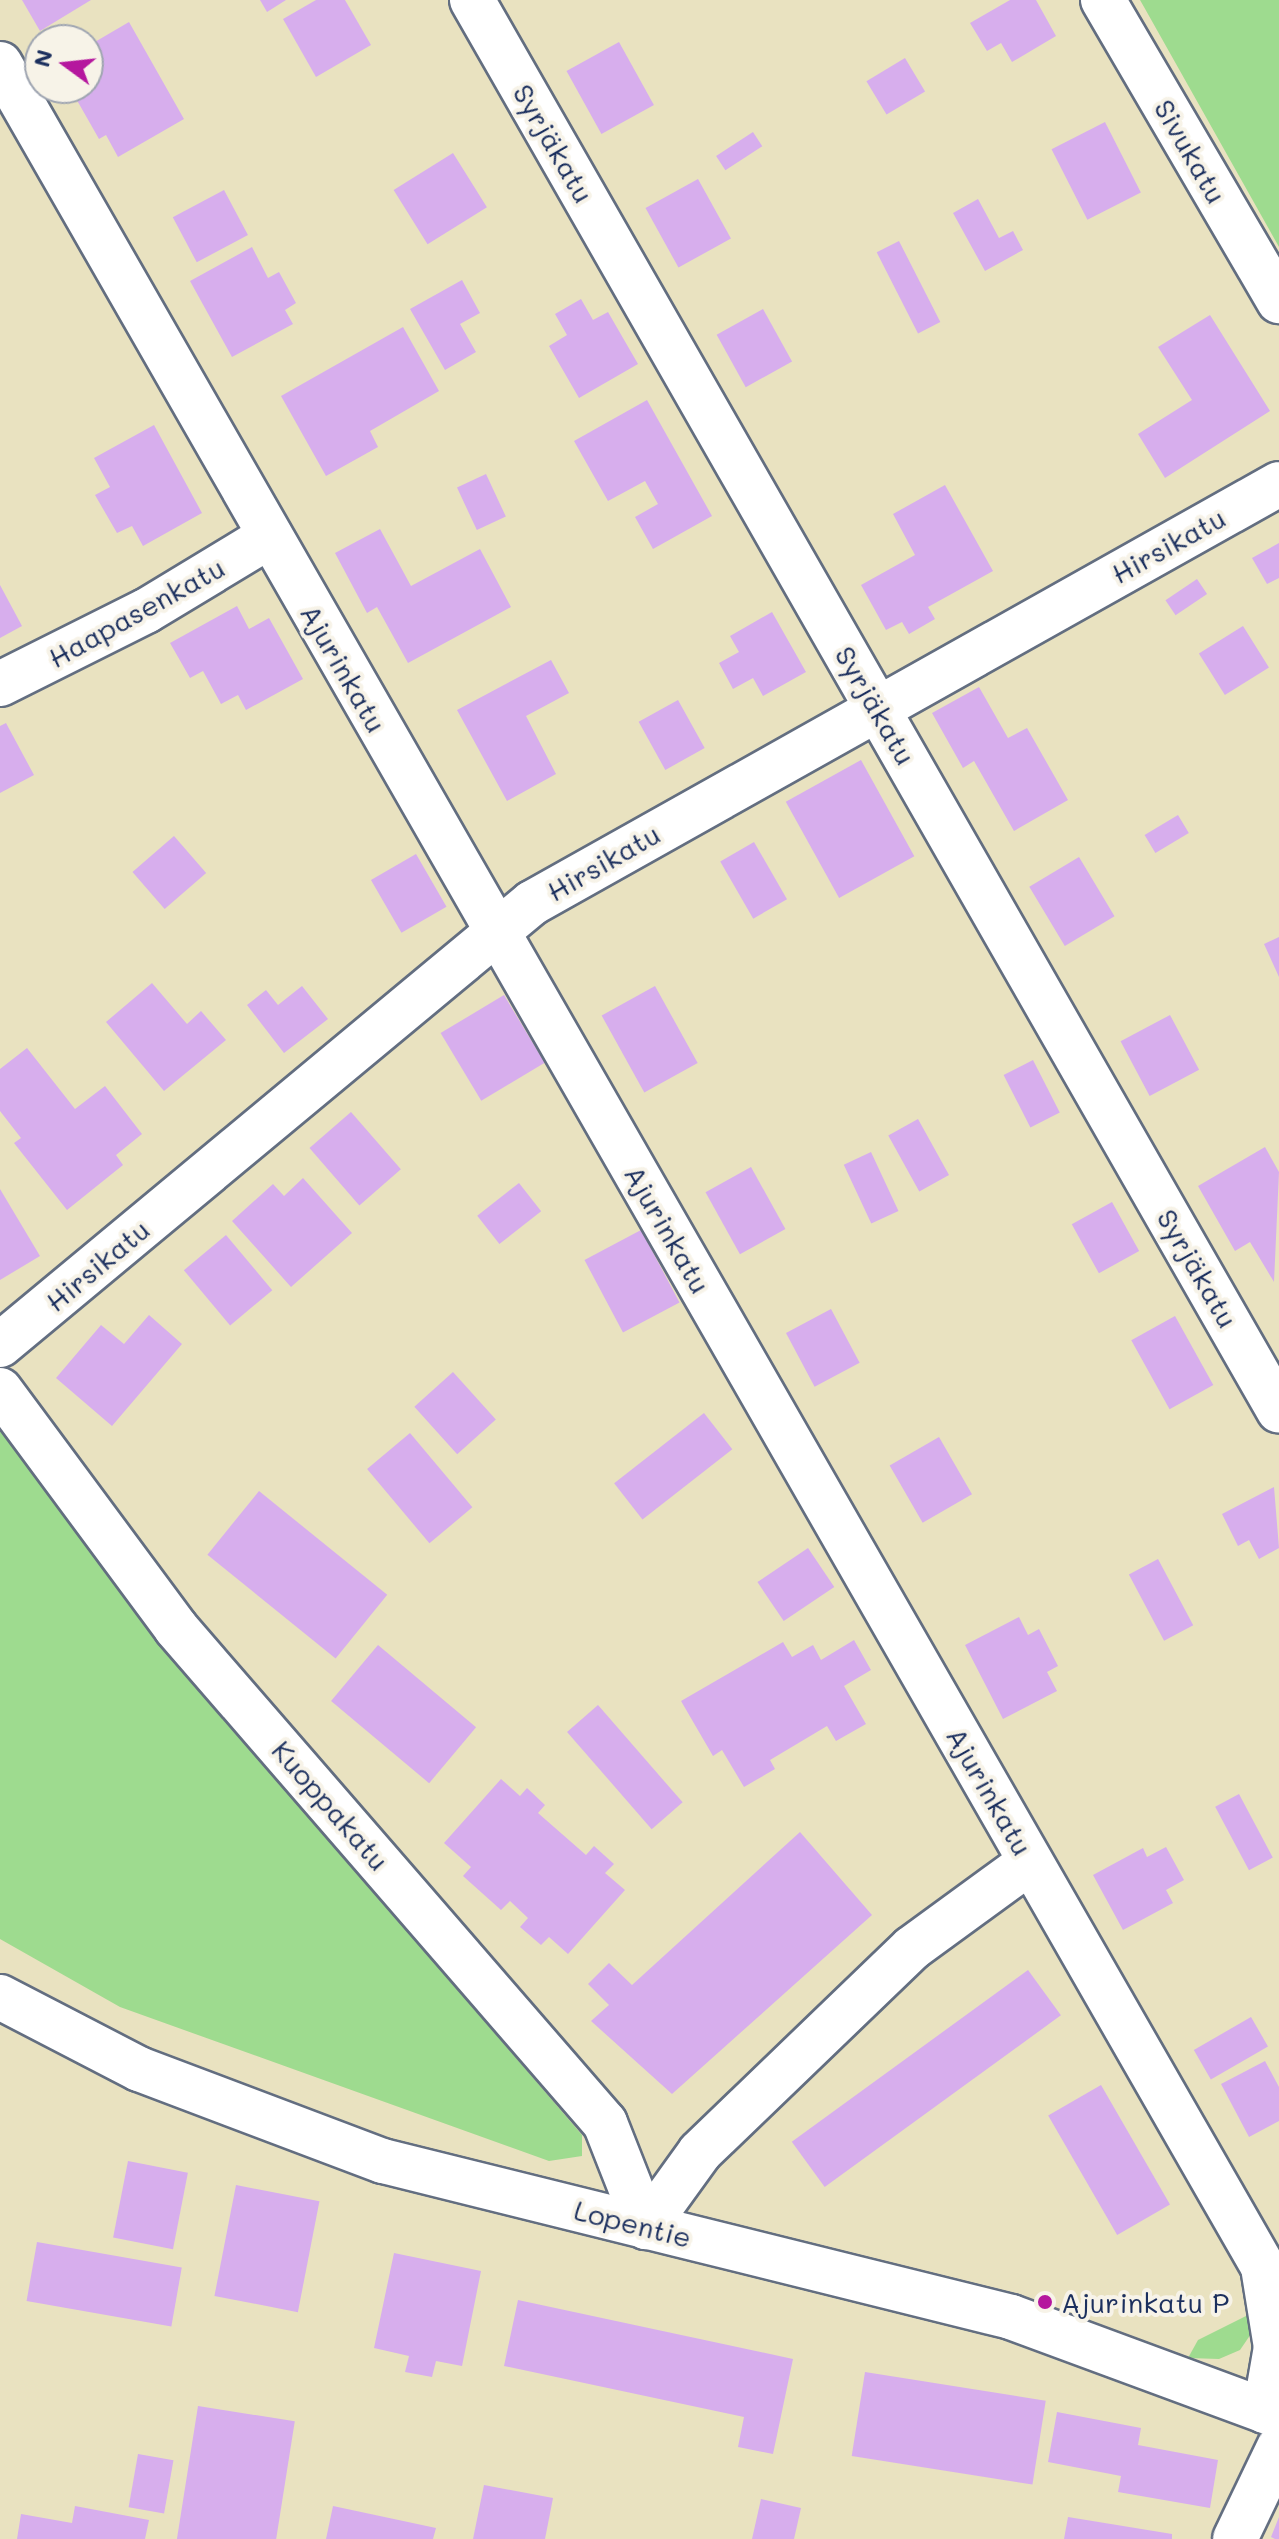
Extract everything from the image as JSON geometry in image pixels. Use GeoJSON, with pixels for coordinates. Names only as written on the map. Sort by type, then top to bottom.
{"type":"FeatureCollection","features":[{"type":"Feature","properties":{"kind":"street","name":"Syrjäkatu"},"geometry":{"type":"LineString","coordinates":[[472,0],[1279,1411]]}},
{"type":"Feature","properties":{"kind":"street","name":"Sivukatu"},"geometry":{"type":"LineString","coordinates":[[1103,0],[1279,301]]}},
{"type":"Feature","properties":{"kind":"street","name":"Ajurinkatu"},"geometry":{"type":"LineString","coordinates":[[0,64],[1263,2267],[1276,2347],[1274,2425],[1235,2539]]}},
{"type":"Feature","properties":{"kind":"street","name":"Hirsikatu"},"geometry":{"type":"LineString","coordinates":[[0,1345],[532,903],[876,706],[1279,484]]}},
{"type":"Feature","properties":{"kind":"street","name":"Haapasenkatu"},"geometry":{"type":"LineString","coordinates":[[0,684],[146,611],[270,536]]}},
{"type":"Feature","properties":{"kind":"street","name":"Kuoppakatu"},"geometry":{"type":"LineString","coordinates":[[0,1390],[176,1628],[605,2123],[646,2227]]}},
{"type":"Feature","properties":{"kind":"street"},"geometry":{"type":"LineString","coordinates":[[646,2227],[700,2152],[912,1948],[1030,1862]]}},
{"type":"Feature","properties":{"kind":"street","name":"Lopentie"},"geometry":{"type":"LineString","coordinates":[[0,1997],[139,2069],[259,2117],[383,2161],[1011,2317],[1274,2425]]}},
{"type":"Feature","properties":{"kind":"green space"},"geometry":{"type":"Polygon","coordinates":[[[1140,0],[1279,0],[1279,247],[1144,7],[1140,0]]]}},
{"type":"Feature","properties":{"kind":"green space"},"geometry":{"type":"Polygon","coordinates":[[[0,1425],[131,1608],[582,2135],[582,2156],[549,2161],[120,2007],[0,1939],[0,1425]]]}},
{"type":"Feature","properties":{"kind":"green space"},"geometry":{"type":"Polygon","coordinates":[[[1254,2312],[1253,2331],[1240,2350],[1219,2359],[1188,2358],[1198,2340],[1254,2312]]]}},
{"type":"Feature","properties":{"kind":"building"},"geometry":{"type":"Polygon","coordinates":[[[22,0],[91,0],[52,24],[36,24],[22,0]]]}},
{"type":"Feature","properties":{"kind":"building"},"geometry":{"type":"Polygon","coordinates":[[[260,0],[286,0],[267,12],[260,0]]]}},
{"type":"Feature","properties":{"kind":"building"},"geometry":{"type":"Polygon","coordinates":[[[316,0],[345,0],[371,45],[316,77],[283,19],[316,0]]]}},
{"type":"Feature","properties":{"kind":"building"},"geometry":{"type":"Polygon","coordinates":[[[1010,0],[1036,0],[1056,36],[1012,62],[1001,43],[987,51],[970,23],[1010,0]]]}},
{"type":"Feature","properties":{"kind":"building"},"geometry":{"type":"Polygon","coordinates":[[[129,22],[184,119],[118,157],[106,135],[99,139],[79,104],[104,104],[104,37],[129,22]]]}},
{"type":"Feature","properties":{"kind":"building"},"geometry":{"type":"Polygon","coordinates":[[[619,42],[654,105],[601,134],[567,71],[619,42]]]}},
{"type":"Feature","properties":{"kind":"building"},"geometry":{"type":"Polygon","coordinates":[[[905,58],[925,91],[887,115],[866,81],[905,58]]]}},
{"type":"Feature","properties":{"kind":"building"},"geometry":{"type":"Polygon","coordinates":[[[1105,122],[1141,192],[1087,220],[1052,149],[1105,122]]]}},
{"type":"Feature","properties":{"kind":"building"},"geometry":{"type":"Polygon","coordinates":[[[753,132],[762,146],[725,170],[716,156],[753,132]]]}},
{"type":"Feature","properties":{"kind":"building"},"geometry":{"type":"Polygon","coordinates":[[[453,153],[487,207],[428,244],[394,190],[453,153]]]}},
{"type":"Feature","properties":{"kind":"building"},"geometry":{"type":"Polygon","coordinates":[[[698,179],[731,238],[678,268],[646,208],[698,179]]]}},
{"type":"Feature","properties":{"kind":"building"},"geometry":{"type":"Polygon","coordinates":[[[224,190],[248,235],[197,262],[173,217],[224,190]]]}},
{"type":"Feature","properties":{"kind":"building"},"geometry":{"type":"Polygon","coordinates":[[[978,199],[999,238],[1013,231],[1023,250],[985,271],[953,213],[978,199]]]}},
{"type":"Feature","properties":{"kind":"building"},"geometry":{"type":"Polygon","coordinates":[[[899,241],[940,322],[918,333],[877,252],[899,241]]]}},
{"type":"Feature","properties":{"kind":"building"},"geometry":{"type":"Polygon","coordinates":[[[252,247],[268,278],[279,272],[296,303],[285,310],[293,324],[232,357],[190,281],[252,247]]]}},
{"type":"Feature","properties":{"kind":"building"},"geometry":{"type":"Polygon","coordinates":[[[462,280],[480,313],[460,324],[476,352],[445,370],[410,309],[462,280]]]}},
{"type":"Feature","properties":{"kind":"building"},"geometry":{"type":"Polygon","coordinates":[[[581,299],[593,320],[608,312],[638,364],[579,398],[549,346],[567,335],[555,314],[581,299]]]}},
{"type":"Feature","properties":{"kind":"building"},"geometry":{"type":"Polygon","coordinates":[[[763,309],[792,361],[746,387],[717,335],[763,309]]]}},
{"type":"Feature","properties":{"kind":"building"},"geometry":{"type":"Polygon","coordinates":[[[1210,315],[1270,411],[1165,478],[1138,434],[1192,400],[1158,347],[1210,315]]]}},
{"type":"Feature","properties":{"kind":"building"},"geometry":{"type":"Polygon","coordinates":[[[403,327],[439,391],[370,431],[378,447],[326,476],[281,396],[403,327]]]}},
{"type":"Feature","properties":{"kind":"building"},"geometry":{"type":"Polygon","coordinates":[[[647,400],[712,516],[653,549],[635,517],[658,504],[645,481],[608,501],[574,441],[647,400]]]}},
{"type":"Feature","properties":{"kind":"building"},"geometry":{"type":"Polygon","coordinates":[[[154,425],[202,513],[143,546],[132,526],[117,533],[95,495],[110,487],[94,458],[154,425]]]}},
{"type":"Feature","properties":{"kind":"building"},"geometry":{"type":"Polygon","coordinates":[[[486,474],[506,517],[477,530],[457,488],[486,474]]]}},
{"type":"Feature","properties":{"kind":"building"},"geometry":{"type":"Polygon","coordinates":[[[945,485],[993,571],[928,607],[935,619],[909,634],[902,622],[886,630],[861,585],[915,555],[893,514],[945,485]]]}},
{"type":"Feature","properties":{"kind":"building"},"geometry":{"type":"Polygon","coordinates":[[[380,529],[411,586],[480,549],[511,607],[408,663],[377,607],[367,613],[335,553],[380,529]]]}},
{"type":"Feature","properties":{"kind":"building"},"geometry":{"type":"Polygon","coordinates":[[[1279,543],[1279,578],[1267,584],[1252,558],[1279,543]]]}},
{"type":"Feature","properties":{"kind":"building"},"geometry":{"type":"Polygon","coordinates":[[[1197,579],[1207,594],[1176,615],[1165,600],[1197,579]]]}},
{"type":"Feature","properties":{"kind":"building"},"geometry":{"type":"Polygon","coordinates":[[[0,585],[22,626],[0,638],[0,585]]]}},
{"type":"Feature","properties":{"kind":"building"},"geometry":{"type":"Polygon","coordinates":[[[237,606],[249,629],[269,618],[303,679],[246,710],[238,695],[221,704],[203,671],[190,678],[170,643],[237,606]]]}},
{"type":"Feature","properties":{"kind":"building"},"geometry":{"type":"Polygon","coordinates":[[[772,612],[806,672],[763,696],[753,678],[733,689],[719,663],[739,652],[730,636],[772,612]]]}},
{"type":"Feature","properties":{"kind":"building"},"geometry":{"type":"Polygon","coordinates":[[[1243,626],[1269,668],[1225,695],[1199,654],[1243,626]]]}},
{"type":"Feature","properties":{"kind":"building"},"geometry":{"type":"Polygon","coordinates":[[[551,660],[569,693],[526,716],[556,774],[507,801],[457,710],[551,660]]]}},
{"type":"Feature","properties":{"kind":"building"},"geometry":{"type":"Polygon","coordinates":[[[979,687],[1008,738],[1027,728],[1068,800],[1014,831],[974,761],[963,768],[932,713],[979,687]]]}},
{"type":"Feature","properties":{"kind":"building"},"geometry":{"type":"Polygon","coordinates":[[[678,700],[705,748],[665,770],[639,722],[678,700]]]}},
{"type":"Feature","properties":{"kind":"building"},"geometry":{"type":"Polygon","coordinates":[[[6,723],[34,775],[0,793],[0,726],[6,723]]]}},
{"type":"Feature","properties":{"kind":"building"},"geometry":{"type":"Polygon","coordinates":[[[861,760],[914,856],[839,898],[786,802],[861,760]]]}},
{"type":"Feature","properties":{"kind":"building"},"geometry":{"type":"Polygon","coordinates":[[[1178,815],[1189,833],[1155,853],[1145,835],[1178,815]]]}},
{"type":"Feature","properties":{"kind":"building"},"geometry":{"type":"Polygon","coordinates":[[[174,836],[206,873],[165,909],[132,872],[174,836]]]}},
{"type":"Feature","properties":{"kind":"building"},"geometry":{"type":"Polygon","coordinates":[[[754,842],[787,899],[753,919],[720,862],[754,842]]]}},
{"type":"Feature","properties":{"kind":"building"},"geometry":{"type":"Polygon","coordinates":[[[416,854],[447,907],[401,933],[371,880],[416,854]]]}},
{"type":"Feature","properties":{"kind":"building"},"geometry":{"type":"Polygon","coordinates":[[[1079,857],[1115,916],[1065,946],[1029,887],[1079,857]]]}},
{"type":"Feature","properties":{"kind":"building"},"geometry":{"type":"Polygon","coordinates":[[[1279,937],[1279,977],[1264,944],[1279,937]]]}},
{"type":"Feature","properties":{"kind":"building"},"geometry":{"type":"Polygon","coordinates":[[[152,983],[187,1024],[201,1011],[226,1040],[164,1091],[106,1022],[152,983]]]}},
{"type":"Feature","properties":{"kind":"building"},"geometry":{"type":"Polygon","coordinates":[[[302,986],[328,1019],[284,1053],[247,1005],[266,990],[278,1005],[302,986]]]}},
{"type":"Feature","properties":{"kind":"building"},"geometry":{"type":"Polygon","coordinates":[[[655,986],[698,1063],[644,1093],[602,1016],[655,986]]]}},
{"type":"Feature","properties":{"kind":"building"},"geometry":{"type":"Polygon","coordinates":[[[504,995],[545,1063],[481,1101],[441,1033],[504,995]]]}},
{"type":"Feature","properties":{"kind":"building"},"geometry":{"type":"Polygon","coordinates":[[[1170,1015],[1199,1070],[1150,1096],[1121,1041],[1170,1015]]]}},
{"type":"Feature","properties":{"kind":"building"},"geometry":{"type":"Polygon","coordinates":[[[27,1048],[75,1109],[105,1086],[142,1134],[116,1155],[123,1165],[67,1210],[14,1143],[21,1138],[0,1111],[0,1069],[27,1048]]]}},
{"type":"Feature","properties":{"kind":"building"},"geometry":{"type":"Polygon","coordinates":[[[1033,1060],[1060,1113],[1030,1128],[1004,1075],[1033,1060]]]}},
{"type":"Feature","properties":{"kind":"building"},"geometry":{"type":"Polygon","coordinates":[[[351,1112],[401,1169],[359,1205],[309,1148],[351,1112]]]}},
{"type":"Feature","properties":{"kind":"building"},"geometry":{"type":"Polygon","coordinates":[[[918,1119],[949,1175],[919,1191],[888,1135],[918,1119]]]}},
{"type":"Feature","properties":{"kind":"building"},"geometry":{"type":"Polygon","coordinates":[[[1265,1147],[1279,1172],[1274,1282],[1250,1242],[1235,1251],[1198,1186],[1265,1147]]]}},
{"type":"Feature","properties":{"kind":"building"},"geometry":{"type":"Polygon","coordinates":[[[871,1152],[898,1211],[871,1224],[844,1165],[871,1152]]]}},
{"type":"Feature","properties":{"kind":"building"},"geometry":{"type":"Polygon","coordinates":[[[751,1167],[785,1229],[740,1254],[706,1192],[751,1167]]]}},
{"type":"Feature","properties":{"kind":"building"},"geometry":{"type":"Polygon","coordinates":[[[303,1178],[352,1233],[291,1287],[232,1221],[273,1184],[284,1196],[303,1178]]]}},
{"type":"Feature","properties":{"kind":"building"},"geometry":{"type":"Polygon","coordinates":[[[519,1183],[541,1211],[499,1244],[477,1216],[519,1183]]]}},
{"type":"Feature","properties":{"kind":"building"},"geometry":{"type":"Polygon","coordinates":[[[0,1189],[40,1256],[0,1280],[0,1189]]]}},
{"type":"Feature","properties":{"kind":"building"},"geometry":{"type":"Polygon","coordinates":[[[1112,1202],[1139,1251],[1099,1273],[1072,1224],[1112,1202]]]}},
{"type":"Feature","properties":{"kind":"building"},"geometry":{"type":"Polygon","coordinates":[[[641,1230],[679,1302],[623,1332],[584,1260],[641,1230]]]}},
{"type":"Feature","properties":{"kind":"building"},"geometry":{"type":"Polygon","coordinates":[[[226,1235],[272,1290],[230,1326],[184,1270],[226,1235]]]}},
{"type":"Feature","properties":{"kind":"building"},"geometry":{"type":"Polygon","coordinates":[[[831,1309],[860,1363],[815,1387],[786,1333],[831,1309]]]}},
{"type":"Feature","properties":{"kind":"building"},"geometry":{"type":"Polygon","coordinates":[[[149,1315],[182,1344],[112,1426],[56,1378],[101,1325],[124,1344],[149,1315]]]}},
{"type":"Feature","properties":{"kind":"building"},"geometry":{"type":"Polygon","coordinates":[[[1175,1316],[1213,1385],[1170,1409],[1131,1340],[1175,1316]]]}},
{"type":"Feature","properties":{"kind":"building"},"geometry":{"type":"Polygon","coordinates":[[[453,1372],[496,1420],[457,1454],[414,1407],[453,1372]]]}},
{"type":"Feature","properties":{"kind":"building"},"geometry":{"type":"Polygon","coordinates":[[[704,1413],[732,1449],[642,1519],[614,1483],[704,1413]]]}},
{"type":"Feature","properties":{"kind":"building"},"geometry":{"type":"Polygon","coordinates":[[[410,1433],[472,1507],[429,1543],[367,1469],[410,1433]]]}},
{"type":"Feature","properties":{"kind":"building"},"geometry":{"type":"Polygon","coordinates":[[[939,1437],[972,1494],[923,1523],[890,1466],[939,1437]]]}},
{"type":"Feature","properties":{"kind":"building"},"geometry":{"type":"Polygon","coordinates":[[[1274,1487],[1279,1548],[1259,1559],[1249,1540],[1238,1546],[1222,1514],[1274,1487]]]}},
{"type":"Feature","properties":{"kind":"building"},"geometry":{"type":"Polygon","coordinates":[[[259,1491],[387,1595],[336,1659],[207,1555],[259,1491]]]}},
{"type":"Feature","properties":{"kind":"building"},"geometry":{"type":"Polygon","coordinates":[[[808,1548],[834,1587],[784,1621],[757,1582],[808,1548]]]}},
{"type":"Feature","properties":{"kind":"building"},"geometry":{"type":"Polygon","coordinates":[[[1158,1559],[1193,1625],[1164,1641],[1129,1574],[1158,1559]]]}},
{"type":"Feature","properties":{"kind":"building"},"geometry":{"type":"Polygon","coordinates":[[[1019,1617],[1028,1635],[1039,1629],[1058,1666],[1047,1672],[1057,1691],[1003,1719],[965,1645],[1019,1617]]]}},
{"type":"Feature","properties":{"kind":"building"},"geometry":{"type":"Polygon","coordinates":[[[854,1640],[871,1670],[844,1686],[866,1724],[836,1741],[827,1726],[770,1760],[775,1769],[744,1787],[722,1750],[713,1756],[681,1701],[783,1642],[792,1657],[813,1645],[821,1660],[854,1640]]]}},
{"type":"Feature","properties":{"kind":"building"},"geometry":{"type":"Polygon","coordinates":[[[378,1645],[476,1727],[429,1783],[331,1701],[378,1645]]]}},
{"type":"Feature","properties":{"kind":"building"},"geometry":{"type":"Polygon","coordinates":[[[598,1705],[683,1802],[652,1829],[567,1732],[598,1705]]]}},
{"type":"Feature","properties":{"kind":"building"},"geometry":{"type":"Polygon","coordinates":[[[501,1779],[520,1796],[527,1788],[545,1805],[538,1813],[586,1855],[594,1846],[614,1864],[605,1873],[625,1890],[568,1954],[549,1937],[541,1945],[520,1927],[528,1918],[510,1901],[501,1910],[463,1876],[471,1867],[444,1843],[501,1779]]]}},
{"type":"Feature","properties":{"kind":"building"},"geometry":{"type":"Polygon","coordinates":[[[1239,1794],[1273,1858],[1249,1870],[1215,1807],[1239,1794]]]}},
{"type":"Feature","properties":{"kind":"building"},"geometry":{"type":"Polygon","coordinates":[[[800,1832],[872,1915],[672,2094],[591,2021],[609,2005],[588,1984],[609,1963],[632,1985],[800,1832]]]}},
{"type":"Feature","properties":{"kind":"building"},"geometry":{"type":"Polygon","coordinates":[[[1166,1847],[1184,1880],[1166,1890],[1173,1903],[1123,1930],[1093,1875],[1143,1848],[1147,1857],[1166,1847]]]}},
{"type":"Feature","properties":{"kind":"building"},"geometry":{"type":"Polygon","coordinates":[[[1028,1970],[1061,2015],[825,2187],[792,2142],[1028,1970]]]}},
{"type":"Feature","properties":{"kind":"building"},"geometry":{"type":"Polygon","coordinates":[[[1251,2017],[1268,2046],[1211,2079],[1194,2050],[1251,2017]]]}},
{"type":"Feature","properties":{"kind":"building"},"geometry":{"type":"Polygon","coordinates":[[[1265,2061],[1279,2087],[1279,2121],[1249,2137],[1221,2084],[1265,2061]]]}},
{"type":"Feature","properties":{"kind":"building"},"geometry":{"type":"Polygon","coordinates":[[[1101,2085],[1170,2205],[1117,2235],[1048,2116],[1101,2085]]]}},
{"type":"Feature","properties":{"kind":"building"},"geometry":{"type":"Polygon","coordinates":[[[128,2161],[188,2173],[173,2249],[113,2238],[128,2161]]]}},
{"type":"Feature","properties":{"kind":"building"},"geometry":{"type":"Polygon","coordinates":[[[236,2185],[319,2201],[298,2312],[214,2296],[236,2185]]]}},
{"type":"Feature","properties":{"kind":"building"},"geometry":{"type":"Polygon","coordinates":[[[37,2242],[182,2268],[171,2327],[27,2301],[37,2242]]]}},
{"type":"Feature","properties":{"kind":"building"},"geometry":{"type":"Polygon","coordinates":[[[394,2253],[481,2271],[462,2366],[436,2361],[432,2377],[405,2372],[409,2356],[374,2348],[394,2253]]]}},
{"type":"Feature","properties":{"kind":"building"},"geometry":{"type":"Polygon","coordinates":[[[518,2300],[793,2359],[773,2454],[738,2447],[744,2417],[504,2366],[518,2300]]]}},
{"type":"Feature","properties":{"kind":"building"},"geometry":{"type":"Polygon","coordinates":[[[865,2372],[1046,2401],[1032,2485],[852,2456],[865,2372]]]}},
{"type":"Feature","properties":{"kind":"building"},"geometry":{"type":"Polygon","coordinates":[[[198,2406],[295,2421],[276,2539],[177,2539],[198,2406]]]}},
{"type":"Feature","properties":{"kind":"building"},"geometry":{"type":"Polygon","coordinates":[[[1057,2412],[1141,2428],[1138,2445],[1218,2460],[1210,2508],[1118,2492],[1121,2476],[1048,2462],[1057,2412]]]}},
{"type":"Feature","properties":{"kind":"building"},"geometry":{"type":"Polygon","coordinates":[[[138,2454],[173,2460],[164,2513],[129,2507],[138,2454]]]}},
{"type":"Feature","properties":{"kind":"building"},"geometry":{"type":"Polygon","coordinates":[[[484,2485],[553,2498],[545,2539],[473,2539],[484,2485]]]}},
{"type":"Feature","properties":{"kind":"building"},"geometry":{"type":"Polygon","coordinates":[[[761,2499],[801,2508],[794,2539],[752,2539],[761,2499]]]}},
{"type":"Feature","properties":{"kind":"building"},"geometry":{"type":"Polygon","coordinates":[[[75,2506],[149,2520],[145,2539],[17,2539],[21,2514],[72,2523],[75,2506]]]}},
{"type":"Feature","properties":{"kind":"building"},"geometry":{"type":"Polygon","coordinates":[[[333,2506],[436,2528],[433,2539],[326,2539],[333,2506]]]}},
{"type":"Feature","properties":{"kind":"building"},"geometry":{"type":"Polygon","coordinates":[[[1068,2517],[1172,2534],[1172,2539],[1064,2539],[1068,2517]]]}},
{"type":"Feature","properties":{"kind":"building"},"geometry":{"type":"Polygon","coordinates":[[[1279,2517],[1279,2539],[1275,2539],[1271,2537],[1279,2517]]]}},
{"type":"Feature","properties":{"kind":"place","name":"Ajurinkatu P"},"geometry":{"type":"Point","coordinates":[1045,2302]}}]}
